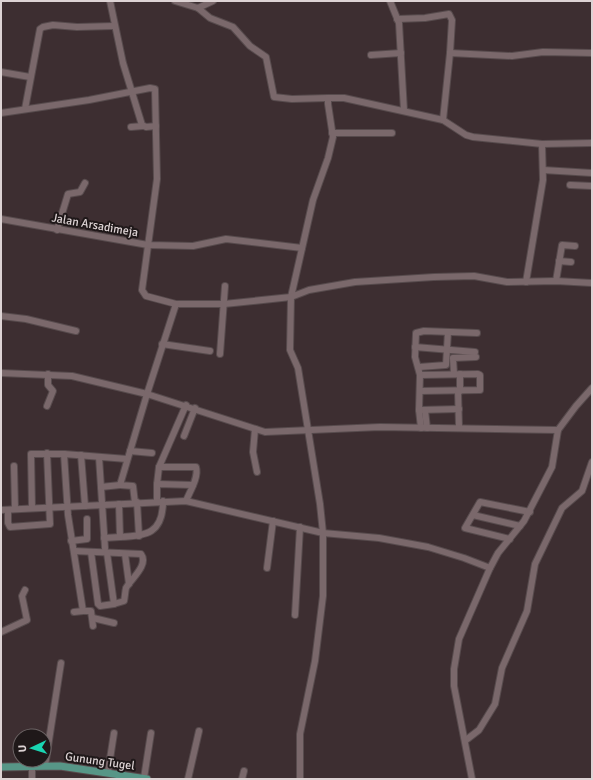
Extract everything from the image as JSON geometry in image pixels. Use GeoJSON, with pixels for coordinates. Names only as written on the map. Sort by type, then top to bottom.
{"type":"FeatureCollection","features":[{"type":"Feature","properties":{"kind":"main road","name":"Gunung Tugel"},"geometry":{"type":"LineString","coordinates":[[1,768],[12,767]]}},
{"type":"Feature","properties":{"kind":"main road","name":"Gunung Tugel"},"geometry":{"type":"LineString","coordinates":[[52,767],[108,772],[146,779]]}},
{"type":"Feature","properties":{"kind":"street"},"geometry":{"type":"LineString","coordinates":[[110,1],[114,26],[118,35],[123,63],[143,126]]}},
{"type":"Feature","properties":{"kind":"street"},"geometry":{"type":"LineString","coordinates":[[175,1],[198,8],[210,18],[233,27],[250,46],[266,57],[274,97],[292,99],[344,98],[443,120],[466,135],[473,137],[542,144],[592,143]]}},
{"type":"Feature","properties":{"kind":"street"},"geometry":{"type":"LineString","coordinates":[[198,8],[213,1]]}},
{"type":"Feature","properties":{"kind":"street"},"geometry":{"type":"LineString","coordinates":[[390,1],[396,17],[401,53],[404,111]]}},
{"type":"Feature","properties":{"kind":"street"},"geometry":{"type":"LineString","coordinates":[[396,17],[425,18],[449,14],[452,20],[443,120]]}},
{"type":"Feature","properties":{"kind":"street"},"geometry":{"type":"LineString","coordinates":[[25,109],[37,37],[40,29],[53,25],[77,27],[114,26]]}},
{"type":"Feature","properties":{"kind":"street"},"geometry":{"type":"LineString","coordinates":[[450,52],[512,56],[542,52],[592,53]]}},
{"type":"Feature","properties":{"kind":"street"},"geometry":{"type":"LineString","coordinates":[[371,55],[401,53]]}},
{"type":"Feature","properties":{"kind":"street"},"geometry":{"type":"LineString","coordinates":[[1,72],[30,77]]}},
{"type":"Feature","properties":{"kind":"street"},"geometry":{"type":"LineString","coordinates":[[1,113],[152,88],[155,89],[156,196],[148,245],[193,246],[226,239],[302,248]]}},
{"type":"Feature","properties":{"kind":"street"},"geometry":{"type":"LineString","coordinates":[[300,779],[300,734],[315,661],[322,596],[323,533],[320,504],[298,368],[290,350],[291,297],[313,200],[328,158],[332,133],[328,98]]}},
{"type":"Feature","properties":{"kind":"street"},"geometry":{"type":"LineString","coordinates":[[131,127],[156,126]]}},
{"type":"Feature","properties":{"kind":"street"},"geometry":{"type":"LineString","coordinates":[[332,133],[392,133]]}},
{"type":"Feature","properties":{"kind":"street"},"geometry":{"type":"LineString","coordinates":[[526,282],[543,180],[542,144]]}},
{"type":"Feature","properties":{"kind":"street"},"geometry":{"type":"LineString","coordinates":[[543,170],[592,173]]}},
{"type":"Feature","properties":{"kind":"street"},"geometry":{"type":"LineString","coordinates":[[578,172],[574,185],[592,186]]}},
{"type":"Feature","properties":{"kind":"street"},"geometry":{"type":"LineString","coordinates":[[57,230],[68,194],[80,192],[85,183]]}},
{"type":"Feature","properties":{"kind":"street","name":"Jalan Arsadimeja"},"geometry":{"type":"LineString","coordinates":[[1,219],[148,245],[142,290],[143,294],[176,304]]}},
{"type":"Feature","properties":{"kind":"street"},"geometry":{"type":"LineString","coordinates":[[556,281],[562,245],[575,246]]}},
{"type":"Feature","properties":{"kind":"street"},"geometry":{"type":"LineString","coordinates":[[559,261],[571,262]]}},
{"type":"Feature","properties":{"kind":"street"},"geometry":{"type":"LineString","coordinates":[[120,485],[162,344],[176,304],[224,304],[291,297],[322,287],[391,279],[474,276],[507,282],[556,281],[592,283]]}},
{"type":"Feature","properties":{"kind":"street"},"geometry":{"type":"LineString","coordinates":[[220,354],[225,286]]}},
{"type":"Feature","properties":{"kind":"street"},"geometry":{"type":"LineString","coordinates":[[1,316],[26,319],[76,331]]}},
{"type":"Feature","properties":{"kind":"street"},"geometry":{"type":"LineString","coordinates":[[424,428],[420,391],[420,375],[419,366],[416,360],[415,347],[417,332],[477,333]]}},
{"type":"Feature","properties":{"kind":"street"},"geometry":{"type":"LineString","coordinates":[[419,366],[445,366],[447,363],[448,332]]}},
{"type":"Feature","properties":{"kind":"street"},"geometry":{"type":"LineString","coordinates":[[162,344],[210,351]]}},
{"type":"Feature","properties":{"kind":"street"},"geometry":{"type":"LineString","coordinates":[[415,347],[476,354],[453,358],[459,391],[459,428]]}},
{"type":"Feature","properties":{"kind":"street"},"geometry":{"type":"LineString","coordinates":[[1,373],[72,376],[147,394],[195,408],[255,429],[269,432],[308,432],[380,427],[558,430]]}},
{"type":"Feature","properties":{"kind":"street"},"geometry":{"type":"LineString","coordinates":[[47,406],[53,391],[48,385],[48,374]]}},
{"type":"Feature","properties":{"kind":"street"},"geometry":{"type":"LineString","coordinates":[[420,375],[480,375],[480,390],[420,391]]}},
{"type":"Feature","properties":{"kind":"street"},"geometry":{"type":"LineString","coordinates":[[472,779],[466,740],[454,686],[456,648],[464,626],[490,568],[498,553],[530,512],[552,467],[558,430],[592,388]]}},
{"type":"Feature","properties":{"kind":"street"},"geometry":{"type":"LineString","coordinates":[[104,538],[148,534],[159,522],[162,514],[157,484],[160,467],[186,406]]}},
{"type":"Feature","properties":{"kind":"street"},"geometry":{"type":"LineString","coordinates":[[184,436],[195,408]]}},
{"type":"Feature","properties":{"kind":"street"},"geometry":{"type":"LineString","coordinates":[[422,410],[458,409]]}},
{"type":"Feature","properties":{"kind":"street"},"geometry":{"type":"LineString","coordinates":[[255,429],[253,452],[257,472]]}},
{"type":"Feature","properties":{"kind":"street"},"geometry":{"type":"LineString","coordinates":[[130,451],[152,453]]}},
{"type":"Feature","properties":{"kind":"street"},"geometry":{"type":"LineString","coordinates":[[32,508],[30,455],[47,453],[127,459]]}},
{"type":"Feature","properties":{"kind":"street"},"geometry":{"type":"LineString","coordinates":[[8,510],[8,523],[10,526],[48,525],[50,523],[47,453]]}},
{"type":"Feature","properties":{"kind":"street"},"geometry":{"type":"LineString","coordinates":[[64,454],[71,541],[74,551],[83,611]]}},
{"type":"Feature","properties":{"kind":"street"},"geometry":{"type":"LineString","coordinates":[[81,455],[85,506]]}},
{"type":"Feature","properties":{"kind":"street"},"geometry":{"type":"LineString","coordinates":[[99,457],[104,538],[114,604]]}},
{"type":"Feature","properties":{"kind":"street"},"geometry":{"type":"LineString","coordinates":[[466,740],[480,730],[496,704],[502,668],[527,610],[535,564],[562,508],[582,491],[592,462]]}},
{"type":"Feature","properties":{"kind":"street"},"geometry":{"type":"LineString","coordinates":[[14,466],[15,509]]}},
{"type":"Feature","properties":{"kind":"street"},"geometry":{"type":"LineString","coordinates":[[160,467],[194,466],[197,468],[193,485],[186,501]]}},
{"type":"Feature","properties":{"kind":"street"},"geometry":{"type":"LineString","coordinates":[[157,484],[193,485]]}},
{"type":"Feature","properties":{"kind":"street"},"geometry":{"type":"LineString","coordinates":[[101,487],[120,485],[133,486],[136,502],[138,536]]}},
{"type":"Feature","properties":{"kind":"street"},"geometry":{"type":"LineString","coordinates":[[1,510],[136,502],[186,501],[323,533],[379,538],[428,547],[490,568]]}},
{"type":"Feature","properties":{"kind":"street"},"geometry":{"type":"LineString","coordinates":[[510,539],[465,528],[480,502],[530,512]]}},
{"type":"Feature","properties":{"kind":"street"},"geometry":{"type":"LineString","coordinates":[[119,504],[120,537]]}},
{"type":"Feature","properties":{"kind":"street"},"geometry":{"type":"LineString","coordinates":[[473,515],[520,526]]}},
{"type":"Feature","properties":{"kind":"street"},"geometry":{"type":"LineString","coordinates":[[71,541],[87,539],[87,519]]}},
{"type":"Feature","properties":{"kind":"street"},"geometry":{"type":"LineString","coordinates":[[267,568],[273,521]]}},
{"type":"Feature","properties":{"kind":"street"},"geometry":{"type":"LineString","coordinates":[[295,615],[300,527]]}},
{"type":"Feature","properties":{"kind":"street"},"geometry":{"type":"LineString","coordinates":[[74,551],[91,552],[106,550],[125,554],[141,554],[144,560],[126,589],[124,601],[100,606],[98,604],[91,552]]}},
{"type":"Feature","properties":{"kind":"street"},"geometry":{"type":"LineString","coordinates":[[125,554],[129,584]]}},
{"type":"Feature","properties":{"kind":"street"},"geometry":{"type":"LineString","coordinates":[[1,632],[27,620],[22,596],[25,590]]}},
{"type":"Feature","properties":{"kind":"street"},"geometry":{"type":"LineString","coordinates":[[74,612],[91,611],[93,626]]}},
{"type":"Feature","properties":{"kind":"street"},"geometry":{"type":"LineString","coordinates":[[93,618],[114,623]]}},
{"type":"Feature","properties":{"kind":"street"},"geometry":{"type":"LineString","coordinates":[[51,728],[61,663]]}},
{"type":"Feature","properties":{"kind":"street"},"geometry":{"type":"LineString","coordinates":[[188,779],[199,731]]}},
{"type":"Feature","properties":{"kind":"street"},"geometry":{"type":"LineString","coordinates":[[108,772],[114,733]]}},
{"type":"Feature","properties":{"kind":"street"},"geometry":{"type":"LineString","coordinates":[[146,779],[151,733]]}},
{"type":"Feature","properties":{"kind":"street"},"geometry":{"type":"LineString","coordinates":[[32,768],[32,779]]}},
{"type":"Feature","properties":{"kind":"street"},"geometry":{"type":"LineString","coordinates":[[242,779],[244,771]]}}]}
